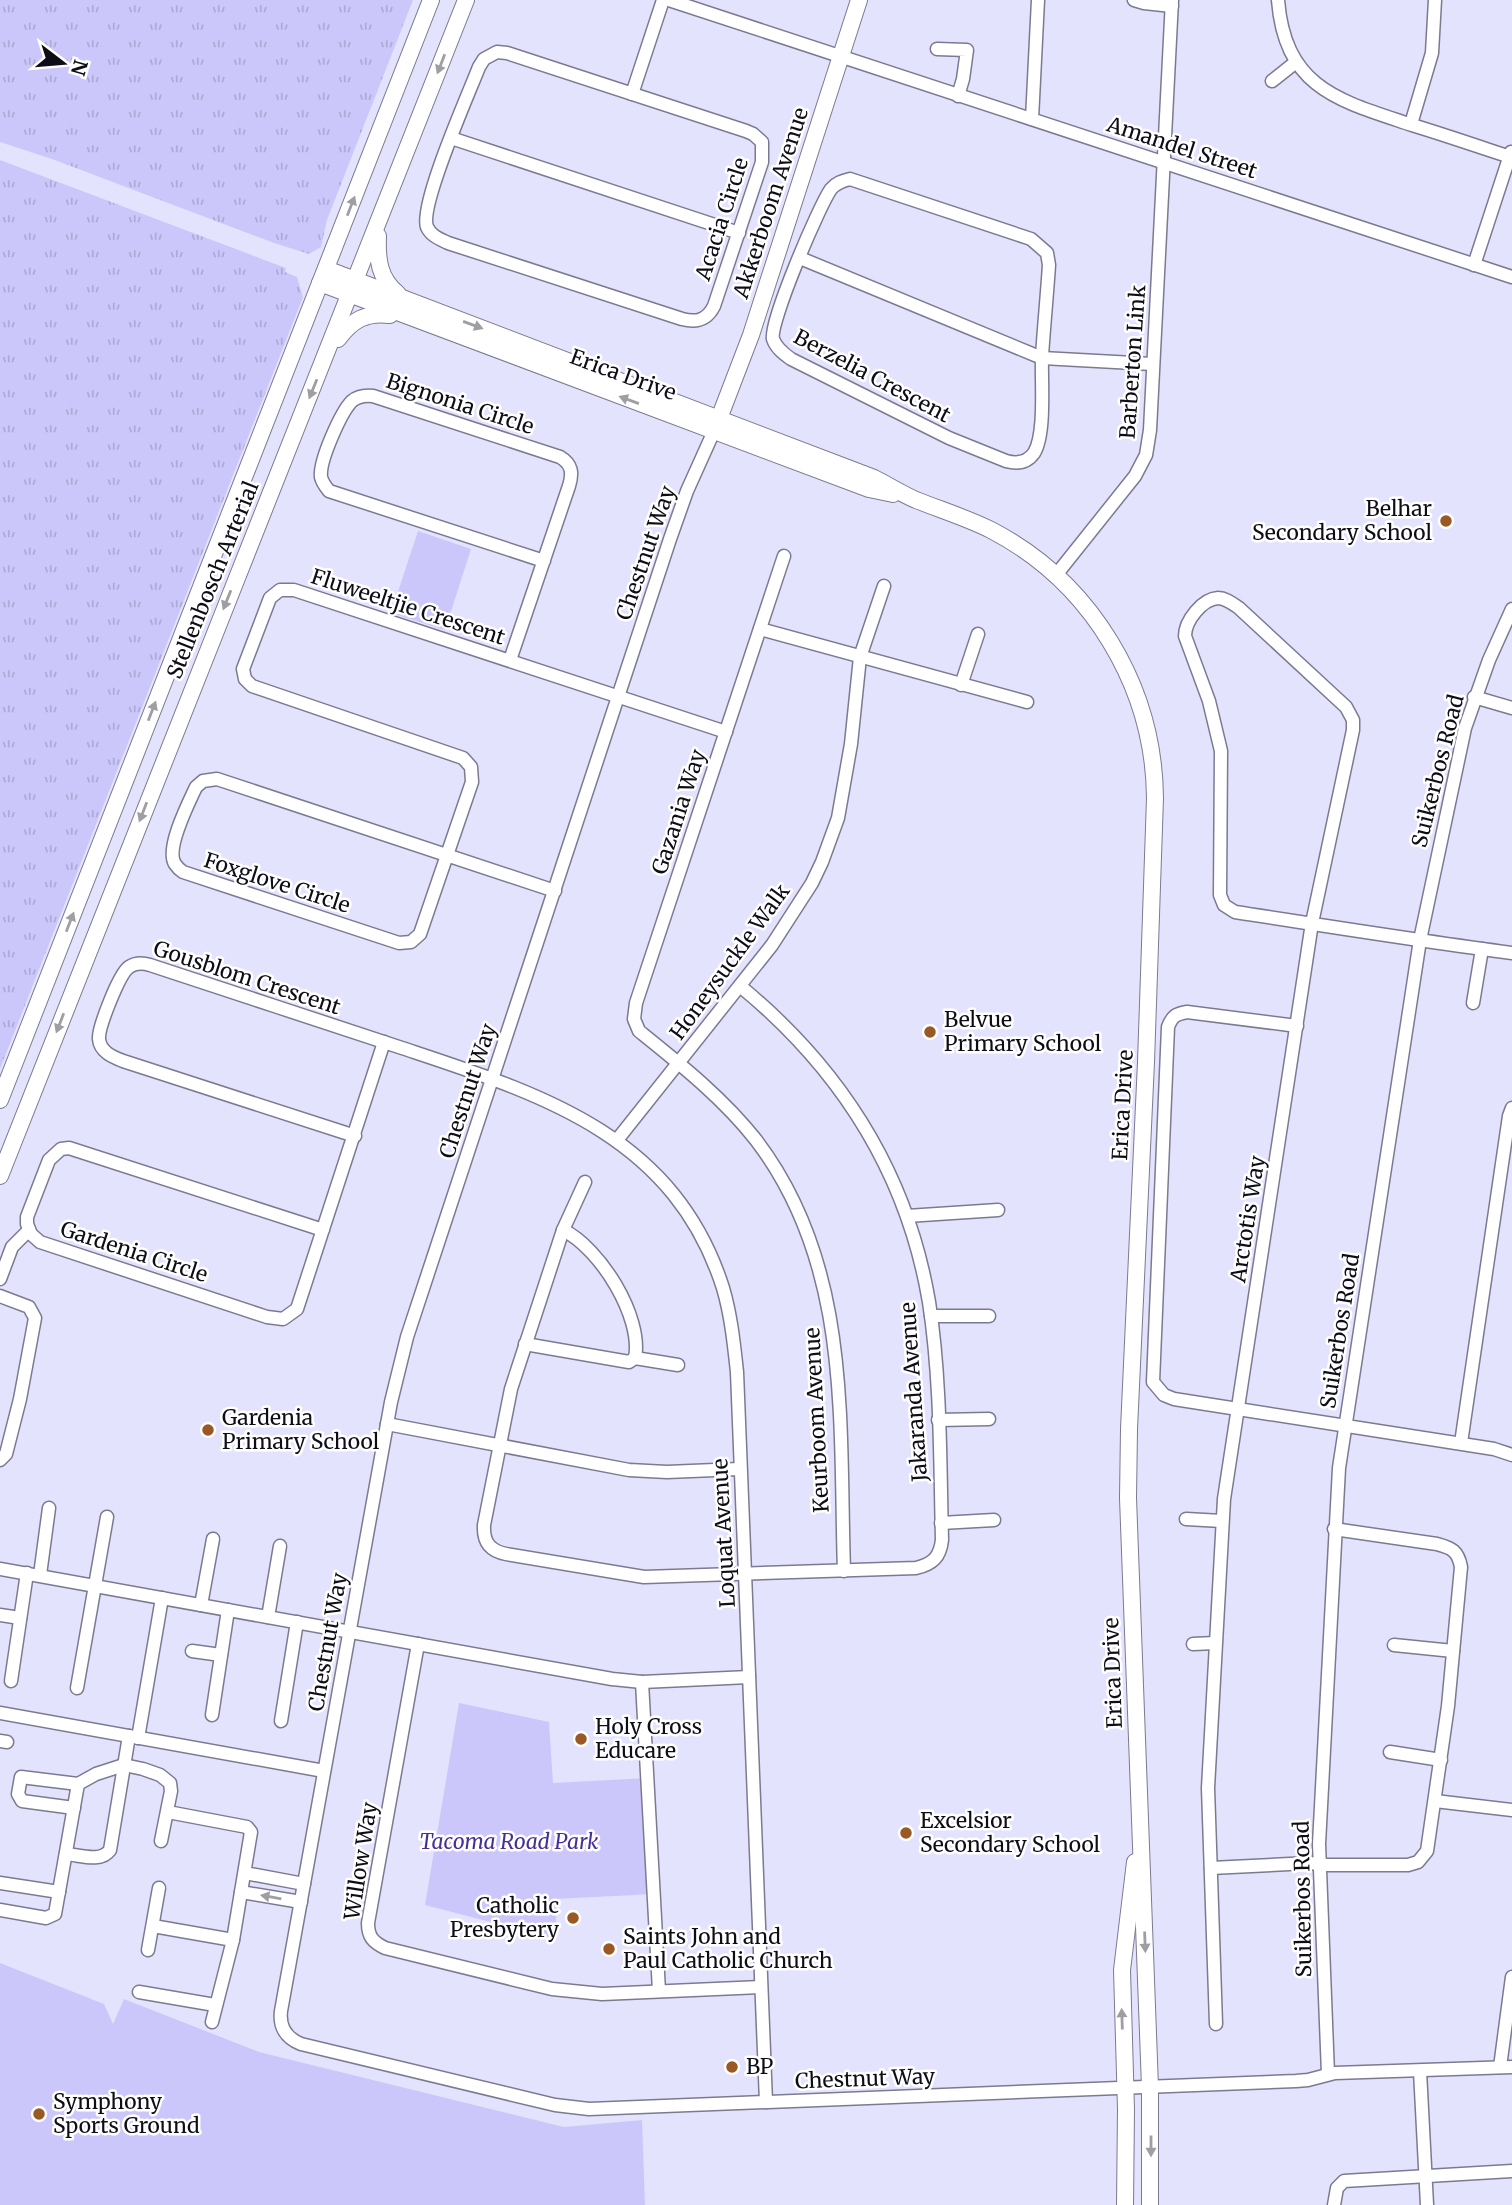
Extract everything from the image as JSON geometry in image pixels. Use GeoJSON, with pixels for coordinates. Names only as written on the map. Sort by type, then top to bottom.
{"type":"FeatureCollection","features":[{"type":"Feature","properties":{"kind":"main road","name":"Stellenbosch Arterial"},"geometry":{"type":"LineString","coordinates":[[0,1100],[430,0]]}},
{"type":"Feature","properties":{"kind":"main road","name":"Stellenbosch Arterial"},"geometry":{"type":"LineString","coordinates":[[0,1176],[466,0]]}},
{"type":"Feature","properties":{"kind":"main road","name":"Akkerboom Avenue"},"geometry":{"type":"LineString","coordinates":[[717,425],[751,335],[859,0]]}},
{"type":"Feature","properties":{"kind":"main road"},"geometry":{"type":"LineString","coordinates":[[379,224],[377,248],[381,274],[388,286],[409,302]]}},
{"type":"Feature","properties":{"kind":"main road","name":"Erica Drive"},"geometry":{"type":"LineString","coordinates":[[323,276],[353,288],[410,318],[874,478],[913,499],[989,529],[1035,558],[1086,606],[1104,630],[1129,676],[1148,730],[1155,782],[1147,1039],[1129,1429],[1129,1550],[1150,2087],[1150,2205]]}},
{"type":"Feature","properties":{"kind":"main road","name":"Erica Drive"},"geometry":{"type":"LineString","coordinates":[[353,288],[409,302],[717,425]]}},
{"type":"Feature","properties":{"kind":"main road"},"geometry":{"type":"LineString","coordinates":[[325,359],[348,326],[359,318],[379,314],[410,318]]}},
{"type":"Feature","properties":{"kind":"main road","name":"Erica Drive"},"geometry":{"type":"LineString","coordinates":[[1125,2205],[1122,1969],[1140,1829]]}},
{"type":"Feature","properties":{"kind":"street"},"geometry":{"type":"LineString","coordinates":[[632,94],[663,0]]}},
{"type":"Feature","properties":{"kind":"street","name":"Amandel Street"},"geometry":{"type":"LineString","coordinates":[[669,0],[1512,277]]}},
{"type":"Feature","properties":{"kind":"street"},"geometry":{"type":"LineString","coordinates":[[1032,119],[1038,0]]}},
{"type":"Feature","properties":{"kind":"street"},"geometry":{"type":"LineString","coordinates":[[1134,0],[1144,4],[1172,3]]}},
{"type":"Feature","properties":{"kind":"street"},"geometry":{"type":"LineString","coordinates":[[1278,0],[1282,29],[1296,62],[1313,82],[1336,98],[1511,154],[1474,265]]}},
{"type":"Feature","properties":{"kind":"street"},"geometry":{"type":"LineString","coordinates":[[1411,124],[1432,54],[1435,0]]}},
{"type":"Feature","properties":{"kind":"street","name":"Barberton Link"},"geometry":{"type":"LineString","coordinates":[[1056,576],[1135,476],[1146,455],[1150,430],[1172,3]]}},
{"type":"Feature","properties":{"kind":"street"},"geometry":{"type":"LineString","coordinates":[[937,49],[967,50],[958,96]]}},
{"type":"Feature","properties":{"kind":"street","name":"Acacia Circle"},"geometry":{"type":"LineString","coordinates":[[497,52],[508,52],[753,134],[762,142],[762,162],[714,306],[707,316],[696,321],[682,319],[448,243],[431,233],[426,214],[451,138],[479,66],[484,59],[497,52]]}},
{"type":"Feature","properties":{"kind":"street"},"geometry":{"type":"LineString","coordinates":[[1272,80],[1296,62]]}},
{"type":"Feature","properties":{"kind":"street"},"geometry":{"type":"LineString","coordinates":[[451,138],[739,233]]}},
{"type":"Feature","properties":{"kind":"street","name":"Berzelia Crescent"},"geometry":{"type":"LineString","coordinates":[[850,179],[1031,239],[1043,247],[1049,265],[1042,358],[1040,440],[1032,455],[1021,463],[991,456],[930,429],[782,352],[773,338],[774,329],[778,311],[800,258],[827,197],[838,183],[850,179]]}},
{"type":"Feature","properties":{"kind":"street"},"geometry":{"type":"LineString","coordinates":[[800,258],[1042,358],[1152,364]]}},
{"type":"Feature","properties":{"kind":"street","name":"Bignonia Circle"},"geometry":{"type":"LineString","coordinates":[[510,660],[544,561],[571,477],[571,470],[565,460],[373,396],[360,397],[350,404],[323,464],[321,479],[329,491],[544,561]]}},
{"type":"Feature","properties":{"kind":"street","name":"Chestnut Way"},"geometry":{"type":"LineString","coordinates":[[717,425],[687,491],[407,1336],[387,1424],[300,1902],[280,2016],[284,2032],[296,2043],[574,2107],[603,2108],[1296,2081],[1328,2074],[1506,2067]]}},
{"type":"Feature","properties":{"kind":"street","name":"Gazania Way"},"geometry":{"type":"LineString","coordinates":[[679,1064],[639,1031],[634,1019],[636,1003],[784,556]]}},
{"type":"Feature","properties":{"kind":"street","name":"Honeysuckle Walk"},"geometry":{"type":"LineString","coordinates":[[617,1140],[740,986],[791,917],[811,883],[838,818],[860,657],[884,586]]}},
{"type":"Feature","properties":{"kind":"street","name":"Fluweeltjie Crescent"},"geometry":{"type":"LineString","coordinates":[[447,855],[472,782],[471,767],[463,758],[252,686],[245,679],[243,669],[270,598],[280,590],[294,590],[726,732]]}},
{"type":"Feature","properties":{"kind":"street","name":"Arctotis Way"},"geometry":{"type":"LineString","coordinates":[[1216,2024],[1208,1788],[1222,1521],[1312,923],[1350,749],[1353,720],[1346,708],[1239,608],[1222,598],[1214,599],[1203,605],[1190,619],[1185,628],[1185,636],[1199,668],[1221,751],[1220,895],[1224,905],[1235,912],[1312,923]]}},
{"type":"Feature","properties":{"kind":"street","name":"Suikerbos Road"},"geometry":{"type":"LineString","coordinates":[[1328,2074],[1319,1864],[1336,1494],[1420,940],[1456,762],[1474,697],[1512,609]]}},
{"type":"Feature","properties":{"kind":"street"},"geometry":{"type":"LineString","coordinates":[[760,629],[1027,702]]}},
{"type":"Feature","properties":{"kind":"street"},"geometry":{"type":"LineString","coordinates":[[961,685],[978,634]]}},
{"type":"Feature","properties":{"kind":"street"},"geometry":{"type":"LineString","coordinates":[[1474,697],[1512,708]]}},
{"type":"Feature","properties":{"kind":"street","name":"Foxglove Circle"},"geometry":{"type":"LineString","coordinates":[[447,855],[420,934],[411,942],[399,943],[183,872],[174,864],[172,854],[196,787],[203,781],[217,779],[447,855],[555,891]]}},
{"type":"Feature","properties":{"kind":"street"},"geometry":{"type":"LineString","coordinates":[[1312,923],[1512,953]]}},
{"type":"Feature","properties":{"kind":"street"},"geometry":{"type":"LineString","coordinates":[[1473,1003],[1482,949]]}},
{"type":"Feature","properties":{"kind":"street","name":"Gousblom Crescent"},"geometry":{"type":"LineString","coordinates":[[355,1136],[114,1058],[102,1047],[99,1040],[123,973],[128,968],[143,963],[492,1079]]}},
{"type":"Feature","properties":{"kind":"street","name":"Jakaranda Avenue"},"geometry":{"type":"LineString","coordinates":[[740,986],[801,1043],[856,1112],[883,1160],[907,1216],[931,1316],[938,1419],[941,1547],[935,1560],[929,1565],[844,1571]]}},
{"type":"Feature","properties":{"kind":"street"},"geometry":{"type":"LineString","coordinates":[[1297,1026],[1187,1012],[1176,1015],[1168,1027],[1153,1382],[1164,1395],[1174,1399],[1461,1443],[1505,1451],[1512,1455]]}},
{"type":"Feature","properties":{"kind":"street","name":"Gardenia Circle"},"geometry":{"type":"LineString","coordinates":[[323,1230],[69,1148],[61,1149],[49,1160],[27,1217],[29,1230],[40,1242],[283,1319],[297,1309],[355,1136],[384,1042]]}},
{"type":"Feature","properties":{"kind":"street","name":"Keurboom Avenue"},"geometry":{"type":"LineString","coordinates":[[679,1064],[730,1110],[755,1139],[790,1192],[817,1256],[833,1328],[838,1382],[844,1571]]}},
{"type":"Feature","properties":{"kind":"street","name":"Loquat Avenue"},"geometry":{"type":"LineString","coordinates":[[492,1079],[562,1109],[617,1140],[661,1180],[700,1234],[722,1287],[730,1316],[737,1372],[766,2102]]}},
{"type":"Feature","properties":{"kind":"street"},"geometry":{"type":"LineString","coordinates":[[1461,1443],[1512,1108]]}},
{"type":"Feature","properties":{"kind":"street"},"geometry":{"type":"LineString","coordinates":[[585,1182],[563,1230],[511,1389],[484,1532],[487,1545],[506,1554],[644,1577],[844,1571]]}},
{"type":"Feature","properties":{"kind":"street"},"geometry":{"type":"LineString","coordinates":[[907,1216],[998,1210]]}},
{"type":"Feature","properties":{"kind":"street"},"geometry":{"type":"LineString","coordinates":[[0,1279],[12,1247],[29,1230]]}},
{"type":"Feature","properties":{"kind":"street"},"geometry":{"type":"LineString","coordinates":[[563,1230],[587,1245],[612,1280],[631,1326],[637,1347],[635,1358]]}},
{"type":"Feature","properties":{"kind":"street"},"geometry":{"type":"LineString","coordinates":[[0,1296],[30,1307],[35,1318],[20,1399],[6,1454],[0,1460]]}},
{"type":"Feature","properties":{"kind":"street"},"geometry":{"type":"LineString","coordinates":[[931,1316],[989,1316]]}},
{"type":"Feature","properties":{"kind":"street"},"geometry":{"type":"LineString","coordinates":[[525,1344],[629,1362],[635,1358],[678,1365]]}},
{"type":"Feature","properties":{"kind":"street"},"geometry":{"type":"LineString","coordinates":[[938,1419],[989,1419]]}},
{"type":"Feature","properties":{"kind":"street"},"geometry":{"type":"LineString","coordinates":[[387,1424],[647,1472],[739,1469]]}},
{"type":"Feature","properties":{"kind":"street"},"geometry":{"type":"LineString","coordinates":[[11,1681],[20,1618],[49,1508]]}},
{"type":"Feature","properties":{"kind":"street"},"geometry":{"type":"LineString","coordinates":[[77,1688],[107,1517]]}},
{"type":"Feature","properties":{"kind":"street"},"geometry":{"type":"LineString","coordinates":[[1186,1519],[1222,1521]]}},
{"type":"Feature","properties":{"kind":"street"},"geometry":{"type":"LineString","coordinates":[[941,1523],[994,1520]]}},
{"type":"Feature","properties":{"kind":"street"},"geometry":{"type":"LineString","coordinates":[[1211,1868],[1319,1864],[1408,1865],[1418,1862],[1427,1851],[1441,1760],[1461,1567],[1457,1554],[1452,1549],[1437,1544],[1334,1529]]}},
{"type":"Feature","properties":{"kind":"street"},"geometry":{"type":"LineString","coordinates":[[201,1605],[213,1539]]}},
{"type":"Feature","properties":{"kind":"street"},"geometry":{"type":"LineString","coordinates":[[268,1617],[280,1546]]}},
{"type":"Feature","properties":{"kind":"street"},"geometry":{"type":"LineString","coordinates":[[0,1569],[612,1679],[642,1682],[749,1677]]}},
{"type":"Feature","properties":{"kind":"street"},"geometry":{"type":"LineString","coordinates":[[66,1854],[100,1858],[106,1856],[110,1850],[124,1765],[134,1737],[162,1598]]}},
{"type":"Feature","properties":{"kind":"street"},"geometry":{"type":"LineString","coordinates":[[212,1715],[228,1610]]}},
{"type":"Feature","properties":{"kind":"street"},"geometry":{"type":"LineString","coordinates":[[0,1615],[20,1618]]}},
{"type":"Feature","properties":{"kind":"street"},"geometry":{"type":"LineString","coordinates":[[281,1721],[297,1622]]}},
{"type":"Feature","properties":{"kind":"street"},"geometry":{"type":"LineString","coordinates":[[1193,1644],[1215,1643]]}},
{"type":"Feature","properties":{"kind":"street","name":"Willow Way"},"geometry":{"type":"LineString","coordinates":[[418,1644],[368,1923],[371,1939],[385,1948],[552,1989],[603,1994],[761,1987]]}},
{"type":"Feature","properties":{"kind":"street"},"geometry":{"type":"LineString","coordinates":[[1394,1645],[1453,1651]]}},
{"type":"Feature","properties":{"kind":"street"},"geometry":{"type":"LineString","coordinates":[[192,1651],[221,1655]]}},
{"type":"Feature","properties":{"kind":"street"},"geometry":{"type":"LineString","coordinates":[[642,1682],[659,1991]]}},
{"type":"Feature","properties":{"kind":"street"},"geometry":{"type":"LineString","coordinates":[[0,1713],[324,1771]]}},
{"type":"Feature","properties":{"kind":"street"},"geometry":{"type":"LineString","coordinates":[[1390,1752],[1441,1760]]}},
{"type":"Feature","properties":{"kind":"street"},"geometry":{"type":"LineString","coordinates":[[74,1808],[22,1801],[18,1794],[20,1779],[27,1776],[78,1784],[96,1773],[124,1765],[152,1772],[170,1783],[168,1812],[161,1841]]}},
{"type":"Feature","properties":{"kind":"street"},"geometry":{"type":"LineString","coordinates":[[0,1910],[50,1919],[55,1914],[78,1784]]}},
{"type":"Feature","properties":{"kind":"street"},"geometry":{"type":"LineString","coordinates":[[1435,1801],[1512,1811]]}},
{"type":"Feature","properties":{"kind":"street"},"geometry":{"type":"LineString","coordinates":[[168,1812],[247,1826],[251,1837],[233,1940],[212,2022]]}},
{"type":"Feature","properties":{"kind":"street"},"geometry":{"type":"LineString","coordinates":[[245,1873],[304,1884]]}},
{"type":"Feature","properties":{"kind":"street"},"geometry":{"type":"LineString","coordinates":[[0,1882],[59,1892]]}},
{"type":"Feature","properties":{"kind":"street"},"geometry":{"type":"LineString","coordinates":[[148,1950],[159,1888]]}},
{"type":"Feature","properties":{"kind":"street"},"geometry":{"type":"LineString","coordinates":[[242,1892],[300,1902]]}},
{"type":"Feature","properties":{"kind":"street"},"geometry":{"type":"LineString","coordinates":[[153,1926],[233,1940]]}},
{"type":"Feature","properties":{"kind":"street"},"geometry":{"type":"LineString","coordinates":[[1506,2067],[1512,1977]]}},
{"type":"Feature","properties":{"kind":"street"},"geometry":{"type":"LineString","coordinates":[[139,1992],[215,2006]]}},
{"type":"Feature","properties":{"kind":"street"},"geometry":{"type":"LineString","coordinates":[[1420,2071],[1427,2205]]}},
{"type":"Feature","properties":{"kind":"street"},"geometry":{"type":"LineString","coordinates":[[1334,2205],[1337,2188],[1344,2181],[1512,2171]]}},
{"type":"Feature","properties":{"kind":"green space"},"geometry":{"type":"Polygon","coordinates":[[[0,0],[413,0],[327,220],[321,247],[309,254],[0,142],[0,0]]]}},
{"type":"Feature","properties":{"kind":"green space"},"geometry":{"type":"Polygon","coordinates":[[[0,160],[286,268],[285,272],[297,277],[303,297],[0,1069],[0,160]]]}},
{"type":"Feature","properties":{"kind":"green space"},"geometry":{"type":"Polygon","coordinates":[[[418,531],[471,549],[445,630],[391,613],[418,531]]]}},
{"type":"Feature","properties":{"kind":"green space","name":"Tacoma Road Park"},"geometry":{"type":"Polygon","coordinates":[[[459,1703],[549,1722],[553,1783],[648,1778],[654,1894],[555,1899],[557,1939],[425,1905],[459,1703]]]}},
{"type":"Feature","properties":{"kind":"green space"},"geometry":{"type":"Polygon","coordinates":[[[0,1963],[104,2004],[113,2024],[124,1999],[259,2052],[564,2127],[642,2120],[645,2205],[0,2205],[0,1963]]]}},
{"type":"Feature","properties":{"kind":"place","name":"Belhar Secondary School"},"geometry":{"type":"Point","coordinates":[1446,521]}},
{"type":"Feature","properties":{"kind":"place","name":"Belvue Primary School"},"geometry":{"type":"Point","coordinates":[930,1032]}},
{"type":"Feature","properties":{"kind":"place","name":"Gardenia Primary School"},"geometry":{"type":"Point","coordinates":[208,1430]}},
{"type":"Feature","properties":{"kind":"place","name":"Holy Cross Educare"},"geometry":{"type":"Point","coordinates":[581,1739]}},
{"type":"Feature","properties":{"kind":"place","name":"Excelsior Secondary School"},"geometry":{"type":"Point","coordinates":[906,1833]}},
{"type":"Feature","properties":{"kind":"place","name":"Catholic Presbytery"},"geometry":{"type":"Point","coordinates":[573,1918]}},
{"type":"Feature","properties":{"kind":"place","name":"Saints John and Paul Catholic Church"},"geometry":{"type":"Point","coordinates":[609,1949]}},
{"type":"Feature","properties":{"kind":"place","name":"BP"},"geometry":{"type":"Point","coordinates":[732,2067]}},
{"type":"Feature","properties":{"kind":"place","name":"Symphony Sports Ground"},"geometry":{"type":"Point","coordinates":[39,2114]}}]}
